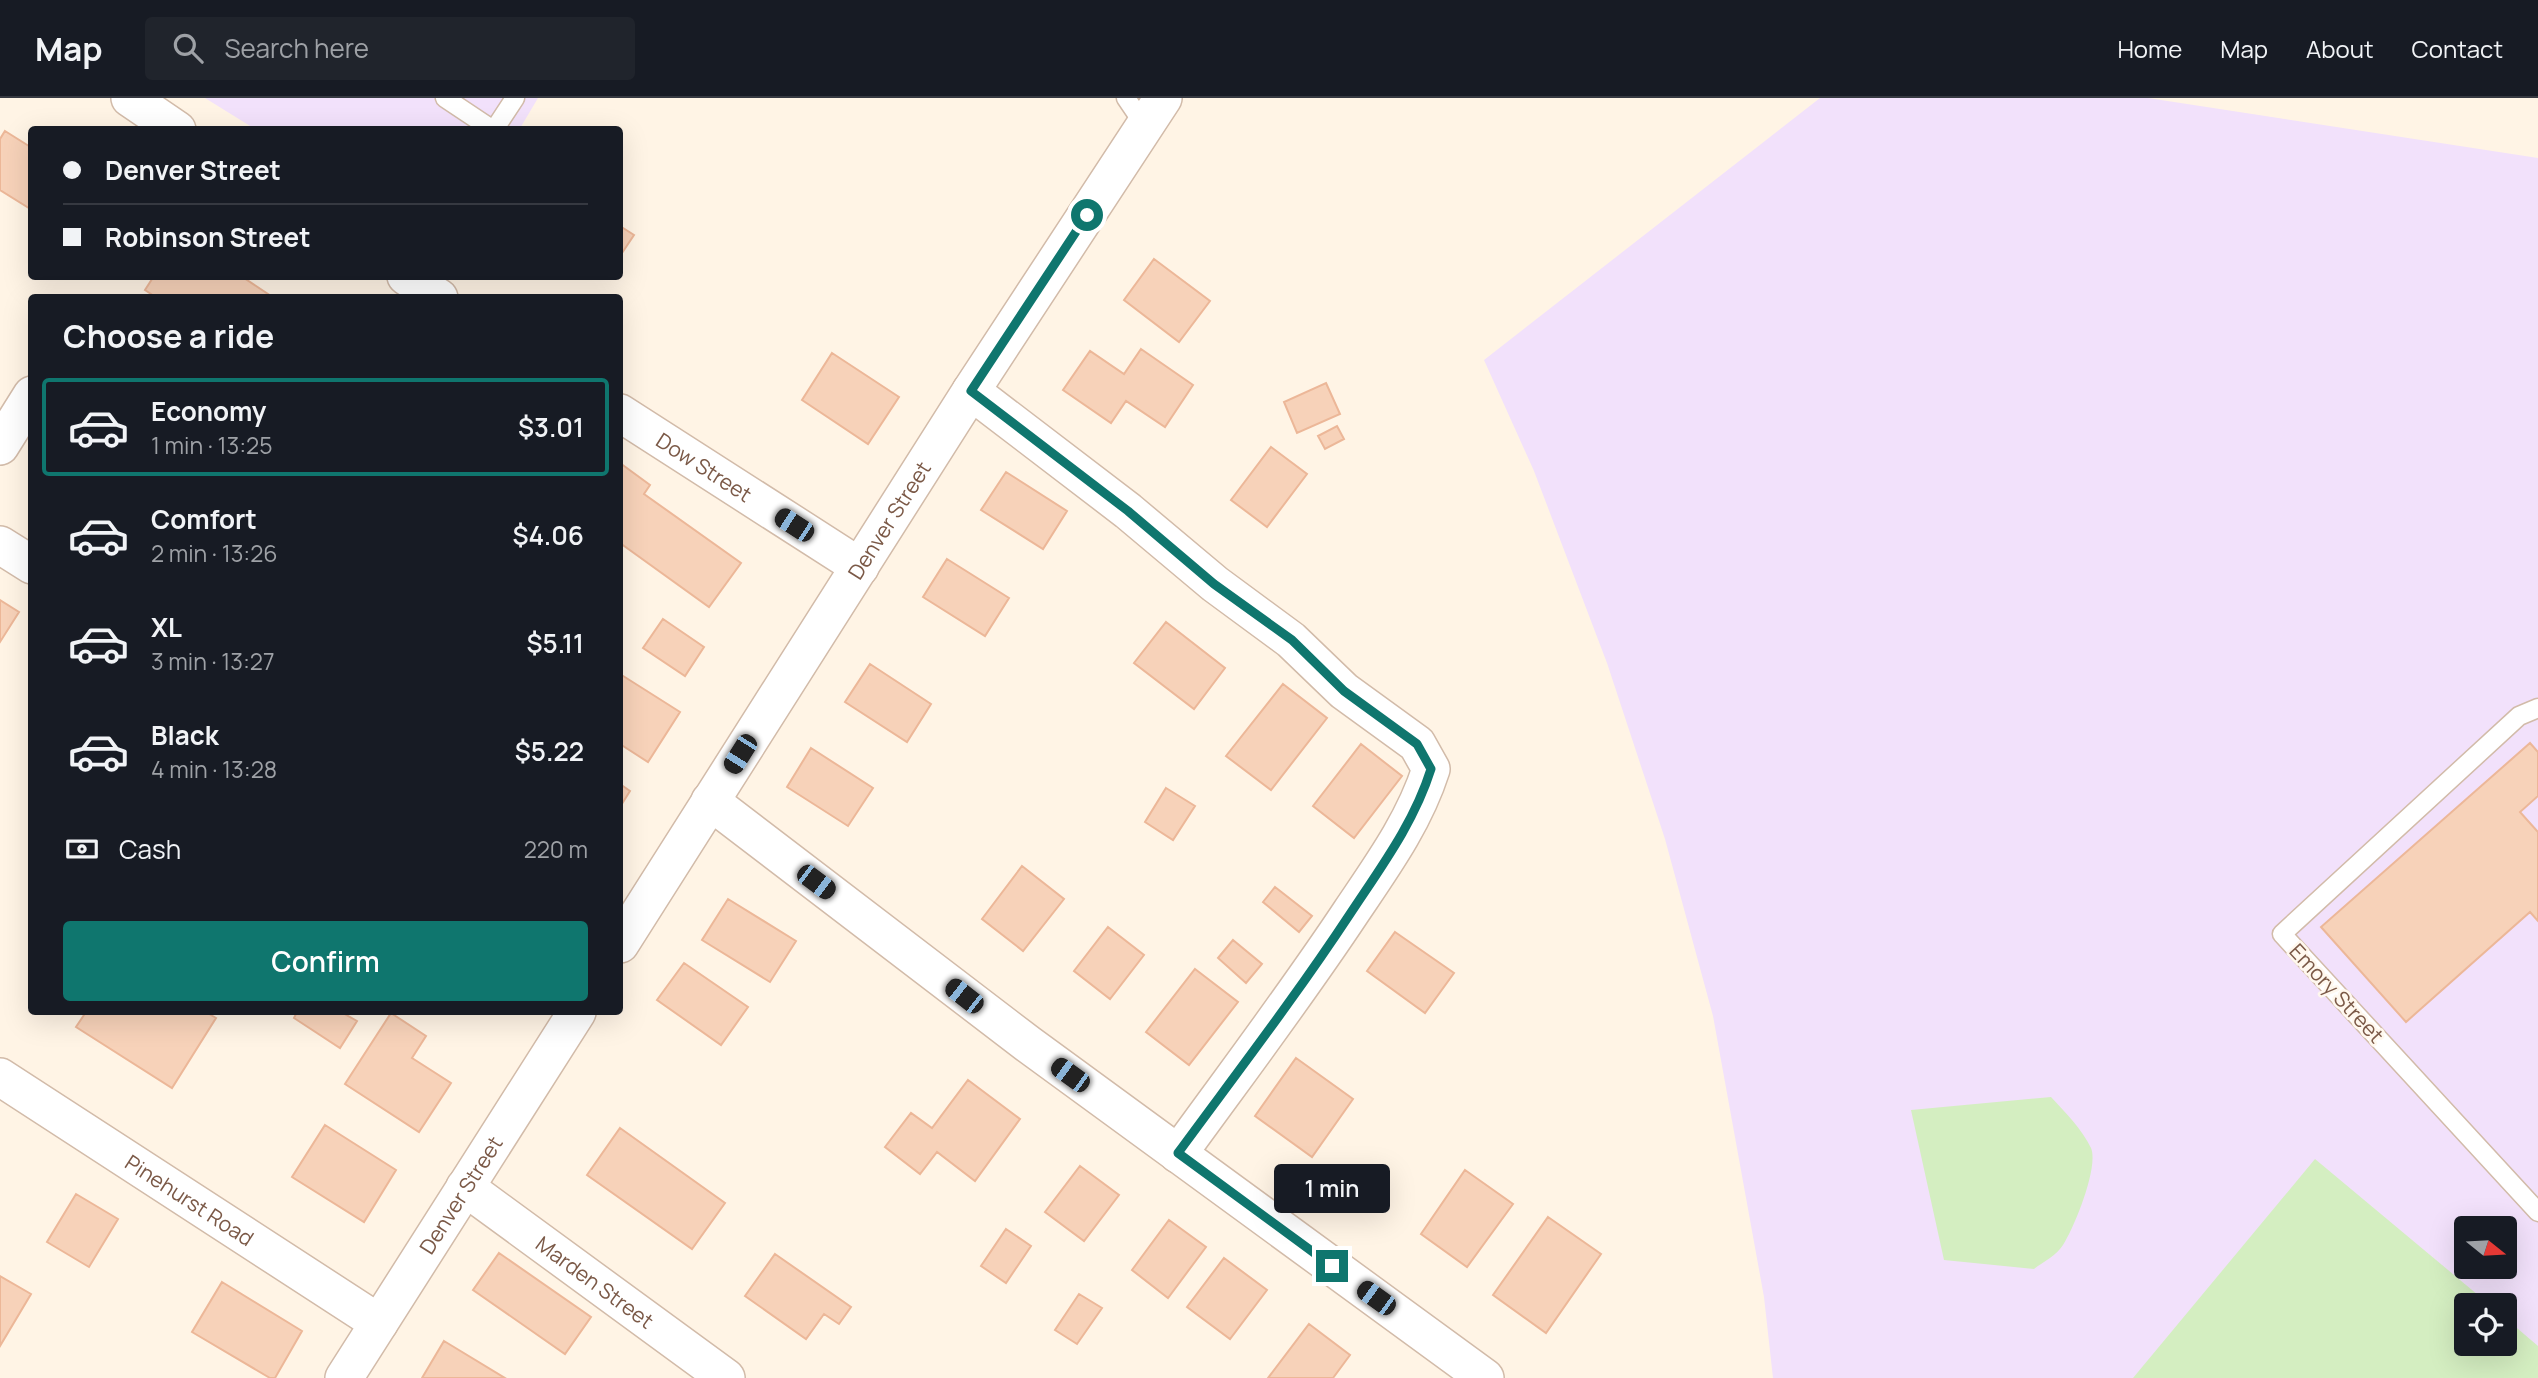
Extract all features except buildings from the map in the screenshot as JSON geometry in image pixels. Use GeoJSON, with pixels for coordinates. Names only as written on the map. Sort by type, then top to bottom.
{"type":"FeatureCollection","features":[{"type":"Feature","properties":{"kind":"street"},"geometry":{"type":"LineString","coordinates":[[130,98],[171,126]]}},
{"type":"Feature","properties":{"kind":"street","name":"Denver Street"},"geometry":{"type":"LineString","coordinates":[[623,939],[971,391],[1145,107]]}},
{"type":"Feature","properties":{"kind":"street"},"geometry":{"type":"LineString","coordinates":[[412,280],[433,294]]}},
{"type":"Feature","properties":{"kind":"street"},"geometry":{"type":"LineString","coordinates":[[971,391],[1128,511],[1214,584],[1292,640],[1344,691],[1417,744],[1431,769],[1421,801],[1395,848],[1316,965],[1178,1153]]}},
{"type":"Feature","properties":{"kind":"street"},"geometry":{"type":"LineString","coordinates":[[0,446],[28,401]]}},
{"type":"Feature","properties":{"kind":"street","name":"Dow Street"},"geometry":{"type":"LineString","coordinates":[[623,415],[860,567]]}},
{"type":"Feature","properties":{"kind":"street"},"geometry":{"type":"LineString","coordinates":[[0,545],[28,562]]}},
{"type":"Feature","properties":{"kind":"street"},"geometry":{"type":"LineString","coordinates":[[710,801],[1028,1044],[1485,1378]]}},
{"type":"Feature","properties":{"kind":"street","name":"Denver Street"},"geometry":{"type":"LineString","coordinates":[[344,1378],[575,1015]]}},
{"type":"Feature","properties":{"kind":"street","name":"Pinehurst Road"},"geometry":{"type":"LineString","coordinates":[[0,1077],[379,1323]]}},
{"type":"Feature","properties":{"kind":"street","name":"Marden Street"},"geometry":{"type":"LineString","coordinates":[[465,1188],[726,1378]]}},
{"type":"Feature","properties":{"kind":"lane"},"geometry":{"type":"LineString","coordinates":[[445,98],[487,126]]}},
{"type":"Feature","properties":{"kind":"lane"},"geometry":{"type":"LineString","coordinates":[[496,126],[515,98]]}},
{"type":"Feature","properties":{"kind":"lane","name":"Emory Street"},"geometry":{"type":"LineString","coordinates":[[2538,708],[2519,716],[2282,934],[2538,1212]]}},
{"type":"Feature","properties":{"kind":"shaded area"},"geometry":{"type":"Polygon","coordinates":[[[205,98],[538,98],[521,126],[250,126],[205,98]]]}},
{"type":"Feature","properties":{"kind":"shaded area"},"geometry":{"type":"Polygon","coordinates":[[[1820,98],[2148,98],[2538,158],[2538,1378],[1773,1378],[1764,1297],[1713,1016],[1665,839],[1607,663],[1534,471],[1484,360],[1820,98]]]}},
{"type":"Feature","properties":{"kind":"green space"},"geometry":{"type":"Polygon","coordinates":[[[2051,1097],[2083,1134],[2093,1157],[2089,1183],[2063,1245],[2034,1269],[1944,1260],[1911,1110],[2051,1097]]]}},
{"type":"Feature","properties":{"kind":"green space"},"geometry":{"type":"Polygon","coordinates":[[[2315,1159],[2454,1275],[2454,1279],[2459,1279],[2476,1293],[2454,1293],[2454,1356],[2517,1356],[2517,1328],[2538,1346],[2538,1378],[2133,1378],[2315,1159]]]}},
{"type":"Feature","properties":{"kind":"route"},"geometry":{"type":"LineString","coordinates":[[1087,215],[971,391],[1128,511],[1214,584],[1292,640],[1344,691],[1417,744],[1431,769],[1421,801],[1395,848],[1316,965],[1178,1153],[1332,1266]]}}]}
